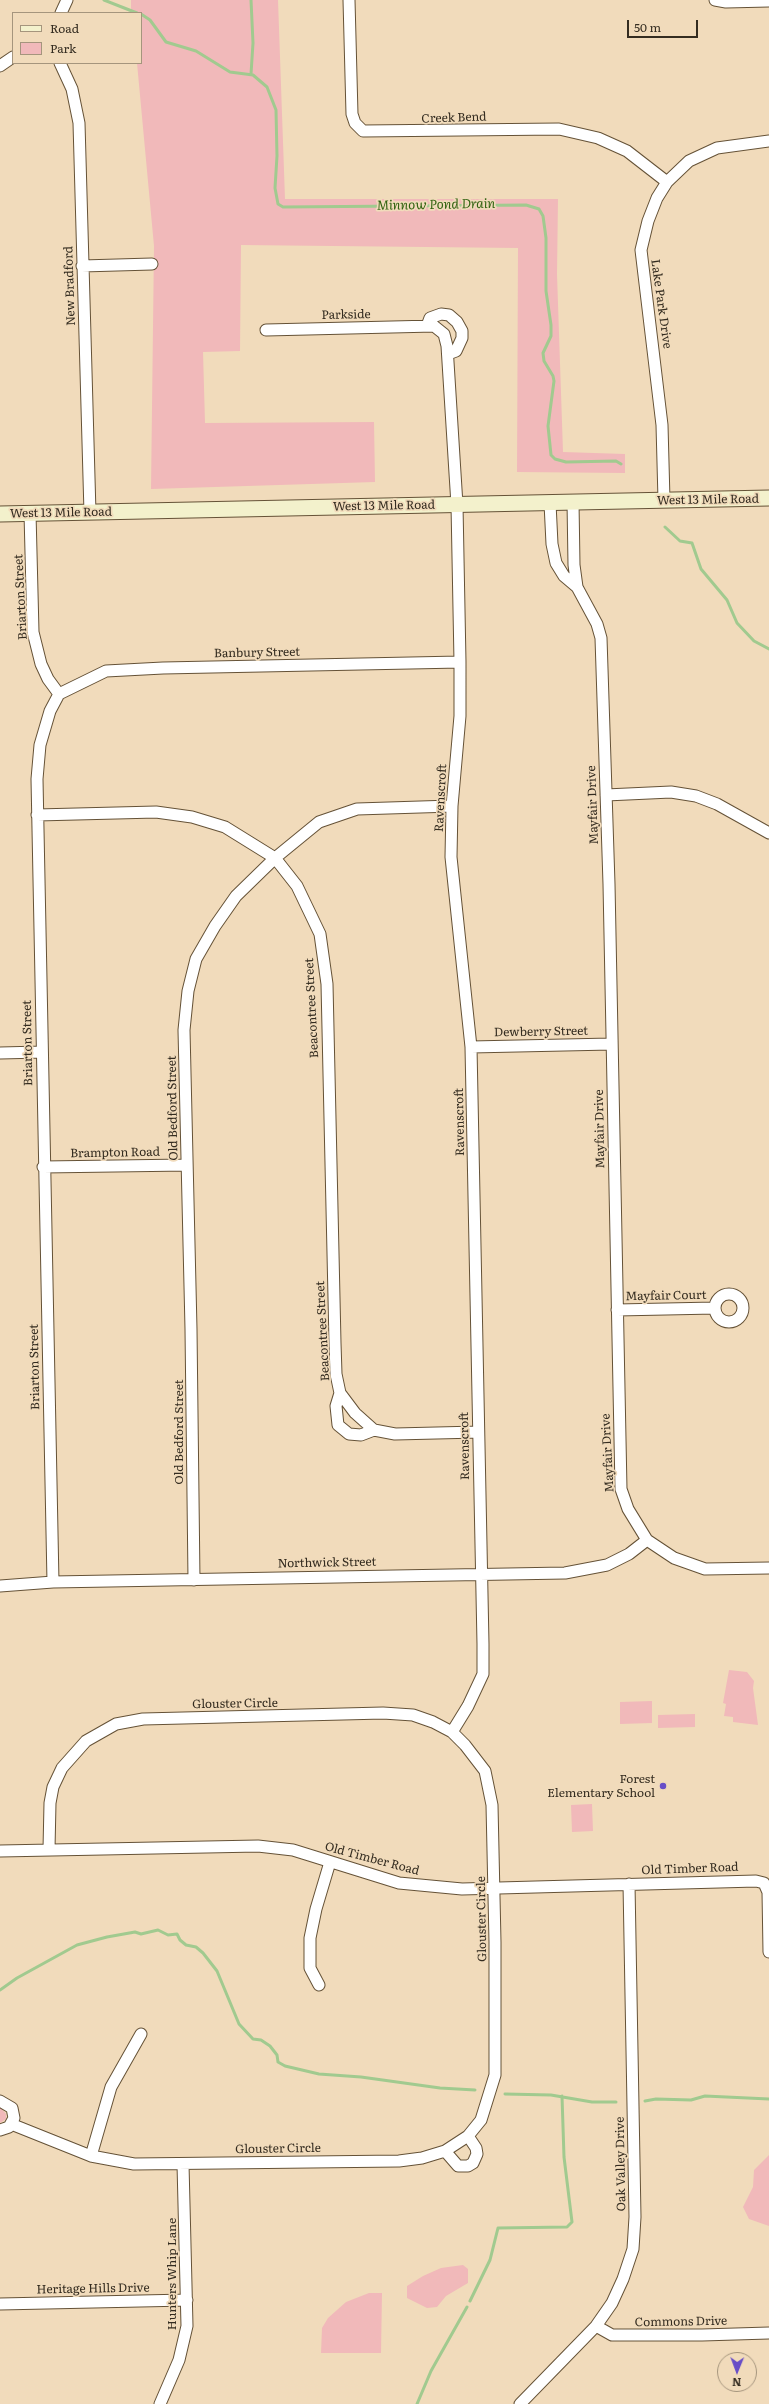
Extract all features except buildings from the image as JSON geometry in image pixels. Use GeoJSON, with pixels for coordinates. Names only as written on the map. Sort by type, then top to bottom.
{"type":"FeatureCollection","features":[{"type":"Feature","properties":{"kind":"street"},"geometry":{"type":"LineString","coordinates":[[61,12],[67,0]]}},
{"type":"Feature","properties":{"kind":"street","name":"Creek Bend"},"geometry":{"type":"LineString","coordinates":[[349,0],[352,114],[355,123],[363,131],[559,129],[598,138],[627,151],[667,182]]}},
{"type":"Feature","properties":{"kind":"street"},"geometry":{"type":"LineString","coordinates":[[715,0],[726,2],[769,1]]}},
{"type":"Feature","properties":{"kind":"street"},"geometry":{"type":"LineString","coordinates":[[0,66],[12,58]]}},
{"type":"Feature","properties":{"kind":"street","name":"New Bradford"},"geometry":{"type":"LineString","coordinates":[[60,64],[72,88],[79,123],[90,513]]}},
{"type":"Feature","properties":{"kind":"street","name":"Lake Park Drive"},"geometry":{"type":"LineString","coordinates":[[664,500],[662,424],[641,250],[648,221],[657,198],[667,182],[689,161],[717,148],[769,141]]}},
{"type":"Feature","properties":{"kind":"street"},"geometry":{"type":"LineString","coordinates":[[82,266],[152,264]]}},
{"type":"Feature","properties":{"kind":"street"},"geometry":{"type":"LineString","coordinates":[[427,326],[430,318],[441,314],[449,315],[457,322],[462,331],[462,338],[456,350],[448,354]]}},
{"type":"Feature","properties":{"kind":"street","name":"Parkside"},"geometry":{"type":"LineString","coordinates":[[266,330],[427,326],[438,328],[444,334],[448,354],[457,505]]}},
{"type":"Feature","properties":{"kind":"street","name":"West 13 Mile Road"},"geometry":{"type":"LineString","coordinates":[[0,514],[769,498]]}},
{"type":"Feature","properties":{"kind":"street","name":"Mayfair Drive"},"geometry":{"type":"LineString","coordinates":[[573,502],[574,565],[577,587],[597,624],[601,638],[606,795],[621,1489],[628,1510],[647,1540],[674,1558],[705,1568],[769,1568]]}},
{"type":"Feature","properties":{"kind":"street","name":"Mayfair Drive"},"geometry":{"type":"LineString","coordinates":[[550,503],[552,544],[556,563],[564,576],[577,587]]}},
{"type":"Feature","properties":{"kind":"street","name":"Ravenscroft"},"geometry":{"type":"LineString","coordinates":[[452,1732],[468,1706],[483,1674],[471,1047],[452,872],[452,806],[460,716],[457,505]]}},
{"type":"Feature","properties":{"kind":"street","name":"Briarton Street"},"geometry":{"type":"LineString","coordinates":[[30,513],[33,632],[41,664],[48,679],[59,694],[50,711],[40,745],[37,815],[43,1167],[53,1582]]}},
{"type":"Feature","properties":{"kind":"street","name":"Banbury Street"},"geometry":{"type":"LineString","coordinates":[[59,694],[106,671],[170,668],[460,662]]}},
{"type":"Feature","properties":{"kind":"street"},"geometry":{"type":"LineString","coordinates":[[606,795],[671,792],[696,796],[717,804],[769,833]]}},
{"type":"Feature","properties":{"kind":"street","name":"Old Bedford Street"},"geometry":{"type":"LineString","coordinates":[[194,1580],[191,1329],[184,1030],[188,991],[196,959],[215,926],[236,896],[275,858],[319,822],[347,811],[371,808],[452,806]]}},
{"type":"Feature","properties":{"kind":"street","name":"Beacontree Street"},"geometry":{"type":"LineString","coordinates":[[37,815],[156,812],[192,816],[225,828],[275,858],[297,886],[320,934],[327,984],[334,1343],[336,1374],[340,1393],[355,1413],[374,1430],[395,1434],[478,1432]]}},
{"type":"Feature","properties":{"kind":"street","name":"Dewberry Street"},"geometry":{"type":"LineString","coordinates":[[471,1047],[611,1044]]}},
{"type":"Feature","properties":{"kind":"street"},"geometry":{"type":"LineString","coordinates":[[0,1053],[41,1052]]}},
{"type":"Feature","properties":{"kind":"street","name":"Brampton Road"},"geometry":{"type":"LineString","coordinates":[[43,1167],[187,1165]]}},
{"type":"Feature","properties":{"kind":"street","name":"Mayfair Court"},"geometry":{"type":"LineString","coordinates":[[617,1310],[715,1308]]}},
{"type":"Feature","properties":{"kind":"street","name":"Beacontree Street"},"geometry":{"type":"LineString","coordinates":[[340,1393],[336,1406],[338,1425],[348,1434],[360,1436],[374,1430]]}},
{"type":"Feature","properties":{"kind":"street","name":"Northwick Street"},"geometry":{"type":"LineString","coordinates":[[0,1586],[53,1582],[565,1572],[592,1569],[629,1554],[647,1540]]}},
{"type":"Feature","properties":{"kind":"street","name":"Glouster Circle"},"geometry":{"type":"LineString","coordinates":[[11,2124],[91,2156],[134,2164],[399,2160],[422,2158],[445,2151],[468,2136],[481,2120],[495,2075],[492,1805],[485,1771],[465,1744],[452,1732],[433,1722],[413,1715],[383,1713],[143,1719],[116,1724],[86,1741],[62,1768],[53,1787],[50,1803],[49,1849]]}},
{"type":"Feature","properties":{"kind":"street","name":"Old Timber Road"},"geometry":{"type":"LineString","coordinates":[[0,1851],[258,1846],[293,1850],[399,1883],[462,1889],[756,1880],[764,1883],[768,1892],[769,1952]]}},
{"type":"Feature","properties":{"kind":"street"},"geometry":{"type":"LineString","coordinates":[[319,1985],[310,1968],[310,1938],[316,1909],[330,1862]]}},
{"type":"Feature","properties":{"kind":"street","name":"Oak Valley Drive"},"geometry":{"type":"LineString","coordinates":[[520,2404],[596,2326],[612,2303],[626,2272],[633,2249],[635,2217],[629,1884]]}},
{"type":"Feature","properties":{"kind":"street"},"geometry":{"type":"LineString","coordinates":[[91,2156],[111,2087],[141,2034]]}},
{"type":"Feature","properties":{"kind":"street"},"geometry":{"type":"LineString","coordinates":[[0,2101],[12,2108],[14,2118],[11,2124],[0,2130]]}},
{"type":"Feature","properties":{"kind":"street"},"geometry":{"type":"LineString","coordinates":[[445,2151],[458,2166],[468,2166],[473,2163],[477,2154],[476,2148],[468,2136]]}},
{"type":"Feature","properties":{"kind":"street","name":"Hunters Whip Lane"},"geometry":{"type":"LineString","coordinates":[[161,2404],[179,2360],[187,2326],[183,2164]]}},
{"type":"Feature","properties":{"kind":"street","name":"Heritage Hills Drive"},"geometry":{"type":"LineString","coordinates":[[0,2304],[186,2300]]}},
{"type":"Feature","properties":{"kind":"street","name":"Commons Drive"},"geometry":{"type":"LineString","coordinates":[[596,2326],[612,2335],[702,2336],[769,2333]]}},
{"type":"Feature","properties":{"kind":"green space"},"geometry":{"type":"Polygon","coordinates":[[[131,0],[278,0],[285,199],[558,199],[557,274],[563,452],[625,454],[625,473],[517,472],[518,248],[241,245],[240,351],[203,352],[205,423],[374,422],[375,482],[151,489],[154,246],[137,64],[142,64],[142,12],[131,12],[131,0]]]}},
{"type":"Feature","properties":{"kind":"green space"},"geometry":{"type":"Polygon","coordinates":[[[729,1670],[747,1672],[754,1681],[753,1688],[758,1725],[733,1722],[733,1717],[724,1716],[726,1704],[723,1703],[729,1670]]]}},
{"type":"Feature","properties":{"kind":"green space"},"geometry":{"type":"Polygon","coordinates":[[[652,1701],[652,1723],[620,1724],[620,1702],[652,1701]]]}},
{"type":"Feature","properties":{"kind":"green space"},"geometry":{"type":"Polygon","coordinates":[[[695,1714],[695,1727],[658,1728],[658,1715],[695,1714]]]}},
{"type":"Feature","properties":{"kind":"green space"},"geometry":{"type":"Polygon","coordinates":[[[592,1804],[593,1831],[572,1832],[571,1805],[592,1804]]]}},
{"type":"Feature","properties":{"kind":"green space"},"geometry":{"type":"Polygon","coordinates":[[[0,2107],[6,2114],[6,2119],[0,2123],[0,2107]]]}},
{"type":"Feature","properties":{"kind":"green space"},"geometry":{"type":"Polygon","coordinates":[[[769,2155],[769,2226],[749,2219],[743,2207],[753,2187],[754,2170],[769,2155]]]}},
{"type":"Feature","properties":{"kind":"green space"},"geometry":{"type":"Polygon","coordinates":[[[463,2265],[468,2269],[468,2283],[446,2296],[437,2307],[427,2308],[407,2298],[407,2286],[423,2276],[441,2268],[463,2265]]]}},
{"type":"Feature","properties":{"kind":"green space"},"geometry":{"type":"Polygon","coordinates":[[[369,2293],[382,2293],[381,2353],[321,2353],[322,2328],[328,2318],[346,2302],[369,2293]]]}},
{"type":"Feature","properties":{"kind":"waterway","name":"Minnow Pond Drain"},"geometry":{"type":"LineString","coordinates":[[104,0],[134,12]]}},
{"type":"Feature","properties":{"kind":"waterway"},"geometry":{"type":"LineString","coordinates":[[251,0],[253,43],[251,74]]}},
{"type":"Feature","properties":{"kind":"waterway","name":"Minnow Pond Drain"},"geometry":{"type":"LineString","coordinates":[[142,15],[150,20],[166,42],[196,51],[230,72],[253,75],[267,87],[276,110],[277,156],[275,188],[278,204],[283,207],[526,205],[539,209],[543,216],[546,238],[546,291],[551,325],[551,336],[543,353],[544,361],[553,376],[554,381],[548,426],[551,455],[555,459],[566,462],[616,461],[621,464]]}},
{"type":"Feature","properties":{"kind":"waterway","name":"Minnow Pond Drain"},"geometry":{"type":"LineString","coordinates":[[665,527],[680,541],[692,543],[701,569],[727,600],[737,623],[754,641],[769,649]]}},
{"type":"Feature","properties":{"kind":"waterway"},"geometry":{"type":"LineString","coordinates":[[0,1990],[17,1978],[77,1945],[107,1937],[135,1932],[141,1934],[158,1930],[168,1935],[177,1934],[180,1940],[186,1945],[196,1947],[203,1953],[217,1971],[239,2024],[253,2039],[261,2040],[270,2046],[277,2055],[278,2062],[285,2066],[319,2074],[361,2077],[440,2088],[475,2090]]}},
{"type":"Feature","properties":{"kind":"waterway"},"geometry":{"type":"LineString","coordinates":[[505,2094],[551,2095],[592,2102],[616,2102]]}},
{"type":"Feature","properties":{"kind":"waterway"},"geometry":{"type":"LineString","coordinates":[[470,2301],[490,2260],[498,2228],[567,2227],[572,2222],[564,2157],[562,2096]]}},
{"type":"Feature","properties":{"kind":"waterway"},"geometry":{"type":"LineString","coordinates":[[645,2101],[656,2099],[691,2100],[705,2096],[769,2099]]}},
{"type":"Feature","properties":{"kind":"waterway"},"geometry":{"type":"LineString","coordinates":[[417,2404],[431,2371],[467,2307]]}},
{"type":"Feature","properties":{"kind":"place","name":"Forest Elementary School"},"geometry":{"type":"Point","coordinates":[663,1786]}}]}
